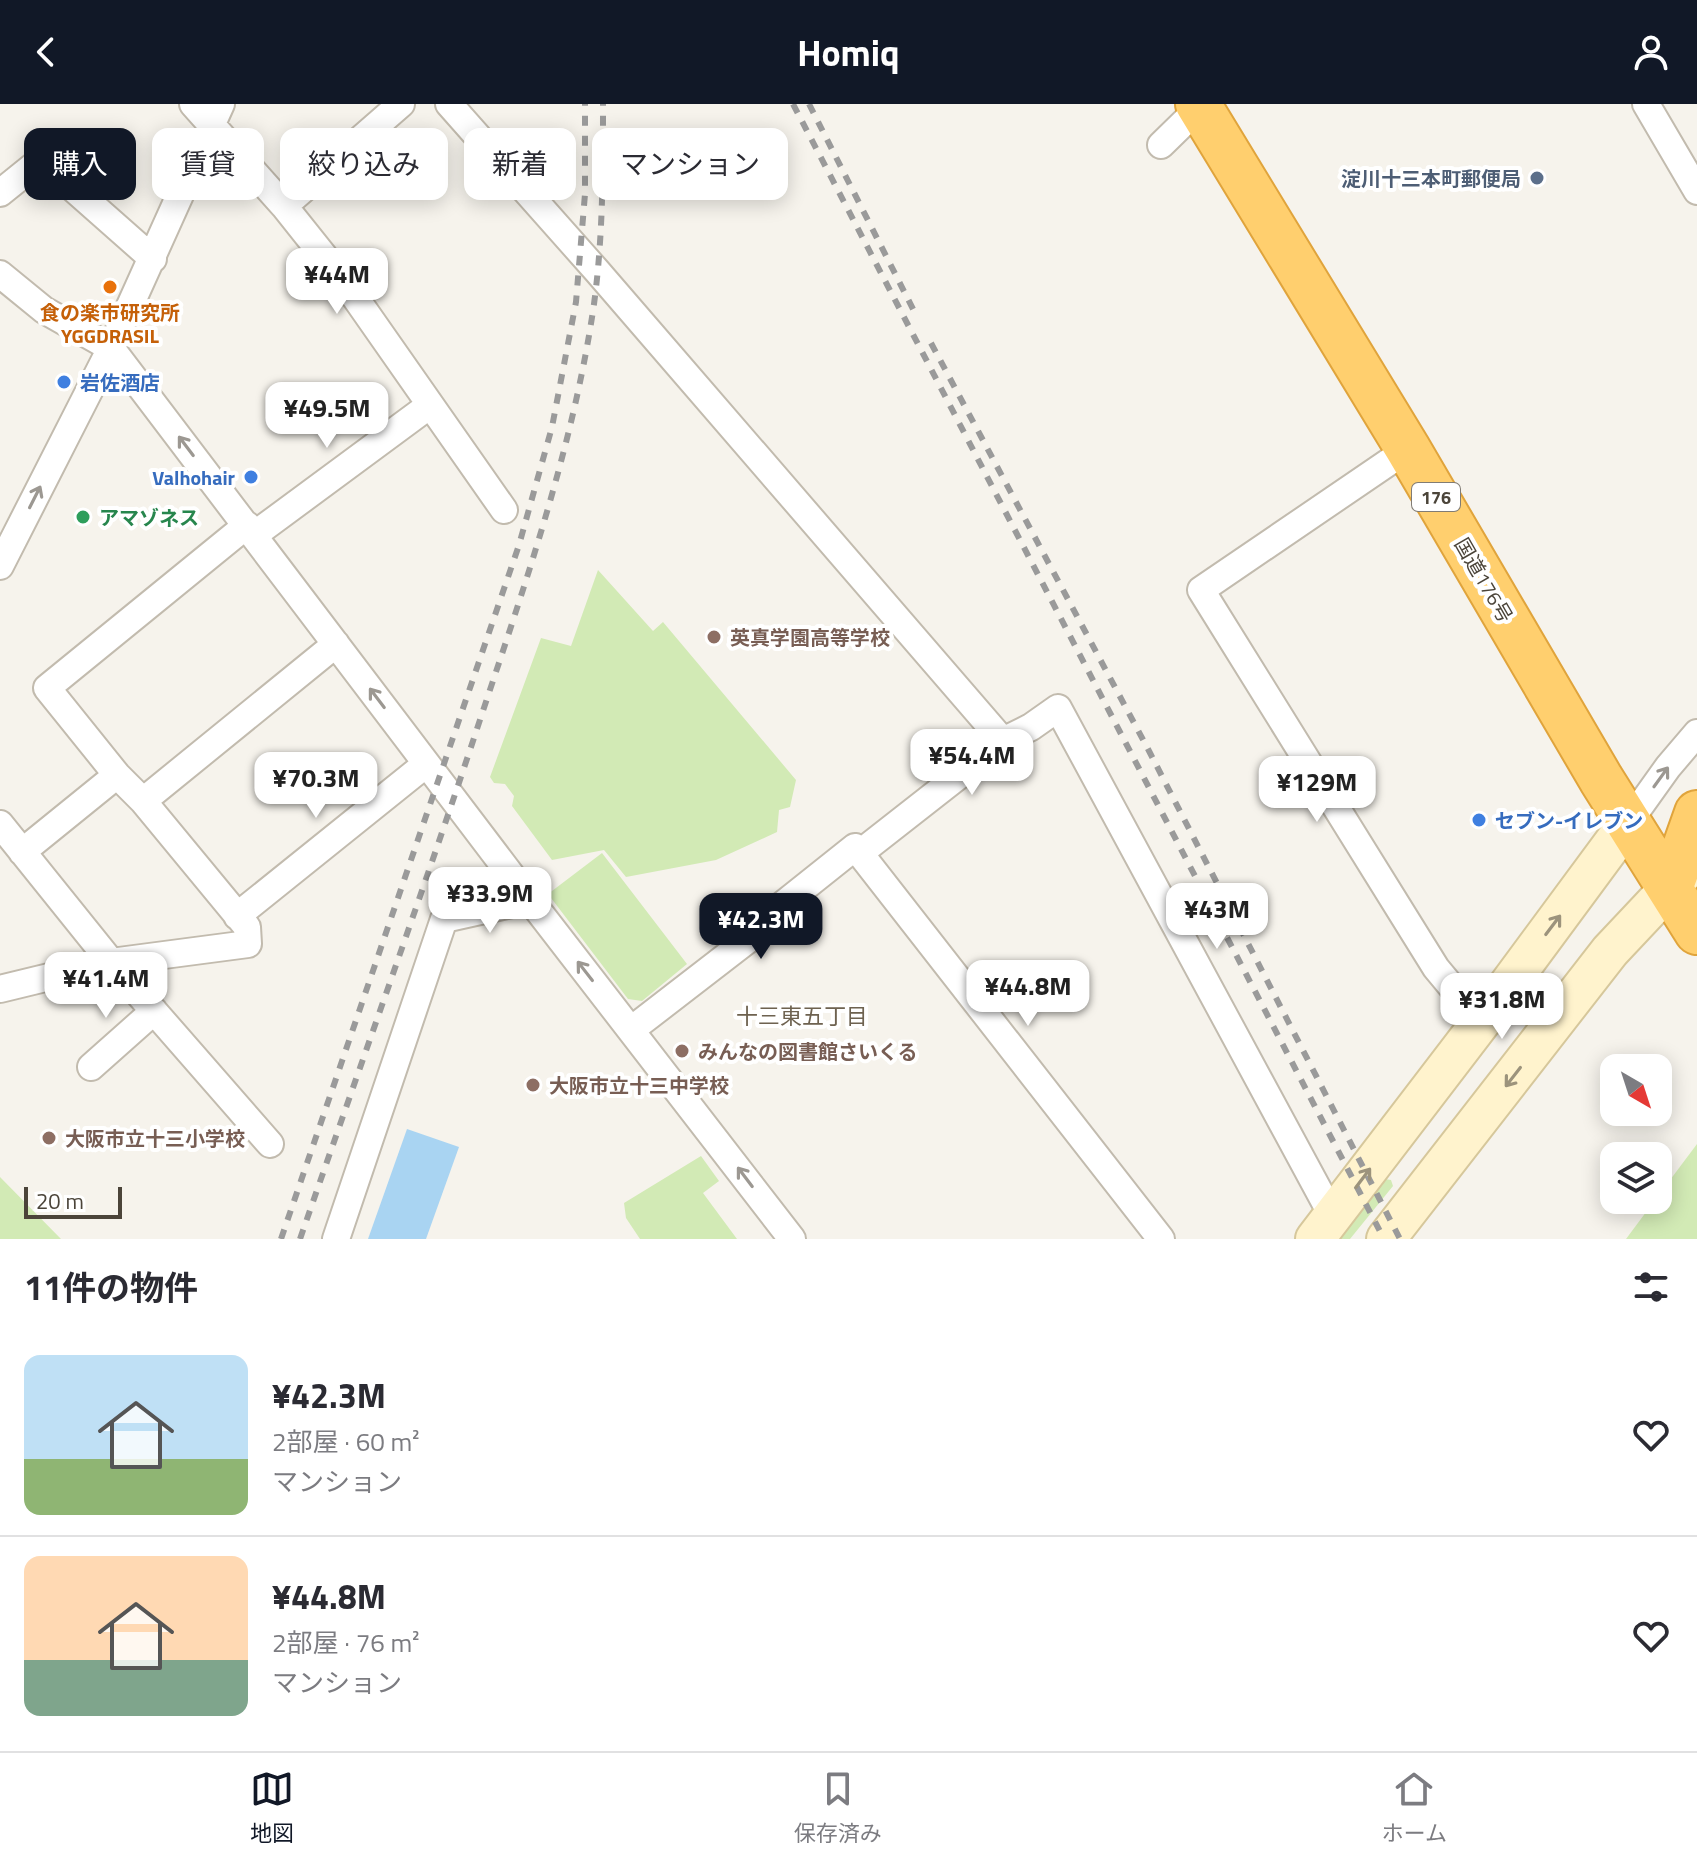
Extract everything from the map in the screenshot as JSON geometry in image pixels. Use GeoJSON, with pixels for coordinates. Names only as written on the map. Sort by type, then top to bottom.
{"type":"FeatureCollection","features":[{"type":"Feature","properties":{"kind":"highway","name":"国道176号"},"geometry":{"type":"LineString","coordinates":[[1199,105],[1408,449],[1592,766],[1628,823],[1684,874],[1697,932]]}},
{"type":"Feature","properties":{"kind":"highway"},"geometry":{"type":"LineString","coordinates":[[1684,874],[1697,813]]}},
{"type":"Feature","properties":{"kind":"street"},"geometry":{"type":"LineString","coordinates":[[193,104],[216,114],[343,280],[504,510]]}},
{"type":"Feature","properties":{"kind":"street"},"geometry":{"type":"LineString","coordinates":[[284,206],[401,104]]}},
{"type":"Feature","properties":{"kind":"street"},"geometry":{"type":"LineString","coordinates":[[449,104],[1003,741]]}},
{"type":"Feature","properties":{"kind":"street"},"geometry":{"type":"LineString","coordinates":[[1646,104],[1697,191]]}},
{"type":"Feature","properties":{"kind":"street"},"geometry":{"type":"LineString","coordinates":[[1161,145],[1199,105]]}},
{"type":"Feature","properties":{"kind":"street"},"geometry":{"type":"LineString","coordinates":[[0,566],[7,526],[111,348],[216,114]]}},
{"type":"Feature","properties":{"kind":"street"},"geometry":{"type":"LineString","coordinates":[[0,193],[41,160],[153,259]]}},
{"type":"Feature","properties":{"kind":"street"},"geometry":{"type":"LineString","coordinates":[[0,274],[44,310],[111,348],[792,1239]]}},
{"type":"Feature","properties":{"kind":"street"},"geometry":{"type":"LineString","coordinates":[[0,989],[111,962],[248,944],[247,927],[47,688],[251,530],[430,405]]}},
{"type":"Feature","properties":{"kind":"street"},"geometry":{"type":"LineString","coordinates":[[1408,449],[1201,590],[1436,968],[1481,1022]]}},
{"type":"Feature","properties":{"kind":"street"},"geometry":{"type":"LineString","coordinates":[[143,801],[336,644]]}},
{"type":"Feature","properties":{"kind":"street"},"geometry":{"type":"LineString","coordinates":[[860,853],[1003,741],[1031,727],[1058,708],[1324,1228],[1481,1022],[1668,767],[1697,733]]}},
{"type":"Feature","properties":{"kind":"street"},"geometry":{"type":"LineString","coordinates":[[237,916],[426,764]]}},
{"type":"Feature","properties":{"kind":"street"},"geometry":{"type":"LineString","coordinates":[[22,852],[117,775]]}},
{"type":"Feature","properties":{"kind":"street"},"geometry":{"type":"LineString","coordinates":[[0,824],[111,962],[270,1144]]}},
{"type":"Feature","properties":{"kind":"street"},"geometry":{"type":"LineString","coordinates":[[631,1030],[785,911],[781,906],[855,847],[1161,1239]]}},
{"type":"Feature","properties":{"kind":"street"},"geometry":{"type":"LineString","coordinates":[[1386,1239],[1610,951],[1684,874]]}},
{"type":"Feature","properties":{"kind":"street"},"geometry":{"type":"LineString","coordinates":[[336,1239],[444,919],[530,900]]}},
{"type":"Feature","properties":{"kind":"street"},"geometry":{"type":"LineString","coordinates":[[91,1067],[154,1011]]}},
{"type":"Feature","properties":{"kind":"green space"},"geometry":{"type":"Polygon","coordinates":[[[598,570],[653,631],[663,622],[796,780],[790,807],[779,810],[777,832],[716,860],[626,877],[604,850],[552,860],[512,806],[514,796],[505,784],[494,783],[490,777],[541,638],[571,646],[598,570]]]}},
{"type":"Feature","properties":{"kind":"green space"},"geometry":{"type":"Polygon","coordinates":[[[602,853],[687,964],[642,1001],[628,999],[548,894],[602,853]]]}},
{"type":"Feature","properties":{"kind":"green space"},"geometry":{"type":"Polygon","coordinates":[[[1697,1144],[1697,1239],[1626,1239],[1645,1214],[1672,1214],[1672,1177],[1697,1144]]]}},
{"type":"Feature","properties":{"kind":"green space"},"geometry":{"type":"Polygon","coordinates":[[[701,1156],[719,1181],[703,1193],[737,1239],[640,1239],[626,1218],[624,1203],[701,1156]]]}},
{"type":"Feature","properties":{"kind":"green space"},"geometry":{"type":"Polygon","coordinates":[[[0,1177],[61,1239],[0,1239],[0,1177]]]}},
{"type":"Feature","properties":{"kind":"green space"},"geometry":{"type":"Polygon","coordinates":[[[1385,1179],[1391,1180],[1393,1186],[1350,1239],[1338,1239],[1385,1179]]]}},
{"type":"Feature","properties":{"kind":"water"},"geometry":{"type":"Polygon","coordinates":[[[407,1129],[459,1147],[426,1239],[368,1239],[407,1129]]]}},
{"type":"Feature","properties":{"kind":"railway"},"geometry":{"type":"LineString","coordinates":[[281,1239],[519,545],[552,427],[576,302],[585,194],[585,104]]}},
{"type":"Feature","properties":{"kind":"railway"},"geometry":{"type":"LineString","coordinates":[[300,1239],[471,747],[558,472],[594,304],[601,229],[603,104]]}},
{"type":"Feature","properties":{"kind":"railway"},"geometry":{"type":"LineString","coordinates":[[793,104],[1384,1239]]}},
{"type":"Feature","properties":{"kind":"railway"},"geometry":{"type":"LineString","coordinates":[[809,104],[914,311]]}},
{"type":"Feature","properties":{"kind":"railway"},"geometry":{"type":"LineString","coordinates":[[931,343],[1148,749],[1400,1239]]}},
{"type":"Feature","properties":{"kind":"place","name":"淀川十三本町郵便局"},"geometry":{"type":"Point","coordinates":[1537,178]}},
{"type":"Feature","properties":{"kind":"place","name":"食の楽市研究所 YGGDRASIL"},"geometry":{"type":"Point","coordinates":[110,287]}},
{"type":"Feature","properties":{"kind":"place","name":"岩佐酒店"},"geometry":{"type":"Point","coordinates":[64,382]}},
{"type":"Feature","properties":{"kind":"place","name":"Valhohair"},"geometry":{"type":"Point","coordinates":[251,477]}},
{"type":"Feature","properties":{"kind":"place","name":"アマゾネス"},"geometry":{"type":"Point","coordinates":[83,517]}},
{"type":"Feature","properties":{"kind":"place","name":"英真学園高等学校"},"geometry":{"type":"Point","coordinates":[714,637]}},
{"type":"Feature","properties":{"kind":"place","name":"セブン-イレブン"},"geometry":{"type":"Point","coordinates":[1479,820]}},
{"type":"Feature","properties":{"kind":"place","name":"みんなの図書館さいくる"},"geometry":{"type":"Point","coordinates":[682,1051]}},
{"type":"Feature","properties":{"kind":"place","name":"大阪市立十三中学校"},"geometry":{"type":"Point","coordinates":[533,1085]}},
{"type":"Feature","properties":{"kind":"place","name":"大阪市立十三小学校"},"geometry":{"type":"Point","coordinates":[49,1138]}},
{"type":"Feature","properties":{"kind":"district","name":"十三東五丁目"},"geometry":{"type":"Point","coordinates":[802,1016]}}]}
